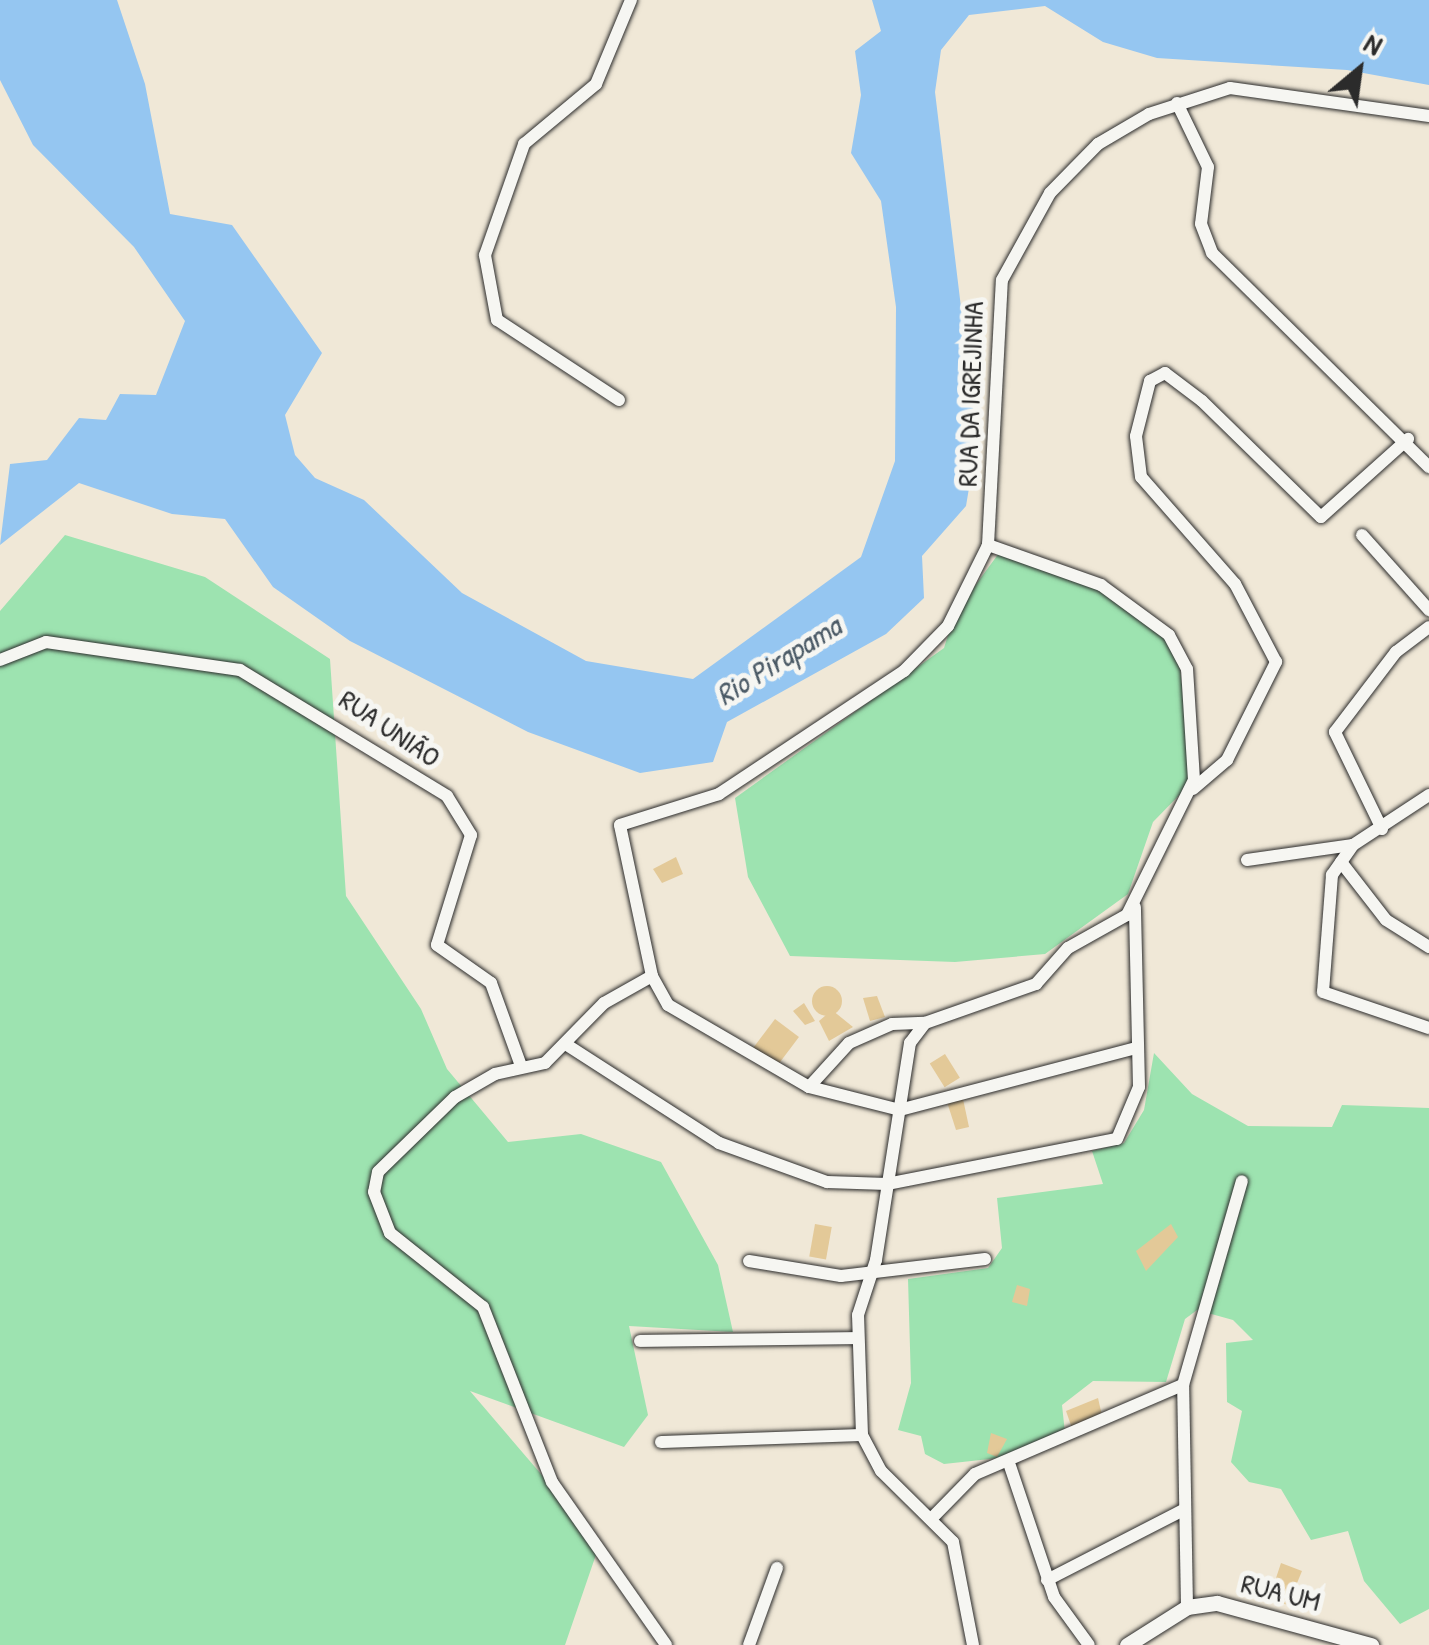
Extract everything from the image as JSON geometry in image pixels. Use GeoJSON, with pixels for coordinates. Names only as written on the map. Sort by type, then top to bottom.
{"type":"FeatureCollection","features":[{"type":"Feature","properties":{"kind":"street"},"geometry":{"type":"LineString","coordinates":[[619,400],[498,320],[485,255],[524,144],[596,84],[631,0]]}},
{"type":"Feature","properties":{"kind":"street","name":"RUA DA IGREJINHA"},"geometry":{"type":"LineString","coordinates":[[988,545],[1002,280],[1066,174],[1114,133],[1177,103],[1243,88],[1429,116]]}},
{"type":"Feature","properties":{"kind":"street"},"geometry":{"type":"LineString","coordinates":[[1177,103],[1208,167],[1201,224],[1212,253],[1408,439],[1429,467]]}},
{"type":"Feature","properties":{"kind":"street"},"geometry":{"type":"LineString","coordinates":[[567,1046],[746,1157],[827,1182],[887,1184],[1117,1139],[1136,1103],[1135,907],[1153,850],[1193,789],[1227,760],[1276,662],[1235,584],[1141,477],[1136,436],[1150,382],[1164,373],[1182,385],[1321,517],[1408,439]]}},
{"type":"Feature","properties":{"kind":"street"},"geometry":{"type":"LineString","coordinates":[[1362,535],[1429,610]]}},
{"type":"Feature","properties":{"kind":"street"},"geometry":{"type":"LineString","coordinates":[[1136,1048],[900,1110],[809,1087],[678,1017],[652,976],[620,842],[626,820],[707,801],[904,671],[948,626],[988,545],[1102,585],[1169,635],[1187,669],[1193,789]]}},
{"type":"Feature","properties":{"kind":"street"},"geometry":{"type":"LineString","coordinates":[[1382,828],[1335,732],[1396,652],[1429,627]]}},
{"type":"Feature","properties":{"kind":"street","name":"RUA UNIÃO"},"geometry":{"type":"LineString","coordinates":[[0,660],[46,642],[240,670],[447,796],[470,836],[438,944],[492,983],[521,1066]]}},
{"type":"Feature","properties":{"kind":"street"},"geometry":{"type":"LineString","coordinates":[[1248,860],[1353,845],[1429,795]]}},
{"type":"Feature","properties":{"kind":"street"},"geometry":{"type":"LineString","coordinates":[[1353,845],[1332,876],[1323,992],[1429,1028]]}},
{"type":"Feature","properties":{"kind":"street"},"geometry":{"type":"LineString","coordinates":[[1341,862],[1386,920],[1429,947]]}},
{"type":"Feature","properties":{"kind":"street"},"geometry":{"type":"LineString","coordinates":[[809,1087],[848,1044],[892,1024],[925,1023],[1036,984],[1068,948],[1135,907]]}},
{"type":"Feature","properties":{"kind":"street"},"geometry":{"type":"LineString","coordinates":[[652,976],[604,1003],[567,1046],[455,1097],[378,1172],[376,1203],[400,1244],[483,1307],[552,1482],[666,1645]]}},
{"type":"Feature","properties":{"kind":"street"},"geometry":{"type":"LineString","coordinates":[[925,1023],[910,1042],[873,1272],[856,1338],[862,1434],[881,1471],[932,1519],[958,1555],[973,1645]]}},
{"type":"Feature","properties":{"kind":"street"},"geometry":{"type":"LineString","coordinates":[[1127,1645],[1187,1607],[1183,1386],[1242,1181]]}},
{"type":"Feature","properties":{"kind":"street"},"geometry":{"type":"LineString","coordinates":[[749,1260],[873,1272],[985,1259]]}},
{"type":"Feature","properties":{"kind":"street"},"geometry":{"type":"LineString","coordinates":[[640,1340],[856,1338]]}},
{"type":"Feature","properties":{"kind":"street"},"geometry":{"type":"LineString","coordinates":[[932,1519],[967,1479],[1010,1466],[1183,1386]]}},
{"type":"Feature","properties":{"kind":"street"},"geometry":{"type":"LineString","coordinates":[[661,1442],[862,1434]]}},
{"type":"Feature","properties":{"kind":"street"},"geometry":{"type":"LineString","coordinates":[[1010,1466],[1048,1580],[1089,1645]]}},
{"type":"Feature","properties":{"kind":"street"},"geometry":{"type":"LineString","coordinates":[[1048,1580],[1183,1510]]}},
{"type":"Feature","properties":{"kind":"street"},"geometry":{"type":"LineString","coordinates":[[749,1645],[777,1568]]}},
{"type":"Feature","properties":{"kind":"street","name":"RUA UM"},"geometry":{"type":"LineString","coordinates":[[1187,1607],[1244,1606],[1372,1645]]}},
{"type":"Feature","properties":{"kind":"green space"},"geometry":{"type":"Polygon","coordinates":[[[65,535],[205,577],[330,659],[346,896],[421,1009],[447,1069],[508,1142],[581,1134],[661,1162],[718,1265],[733,1332],[629,1326],[648,1415],[624,1447],[470,1391],[600,1543],[565,1645],[0,1645],[0,611],[65,535]]]}},
{"type":"Feature","properties":{"kind":"green space"},"geometry":{"type":"Polygon","coordinates":[[[1002,549],[1128,600],[1177,646],[1194,780],[1153,822],[1128,894],[1045,954],[955,962],[790,956],[748,877],[735,798],[944,648],[955,613],[1002,549]]]}},
{"type":"Feature","properties":{"kind":"green space"},"geometry":{"type":"Polygon","coordinates":[[[1154,1053],[1192,1094],[1248,1126],[1332,1127],[1342,1105],[1429,1108],[1429,1609],[1400,1624],[1364,1581],[1348,1531],[1311,1540],[1281,1489],[1249,1482],[1231,1462],[1242,1411],[1227,1402],[1226,1343],[1253,1340],[1233,1320],[1197,1310],[1185,1319],[1166,1382],[1093,1381],[1062,1405],[1065,1433],[1017,1456],[944,1464],[925,1454],[921,1436],[898,1430],[911,1383],[908,1279],[988,1268],[1002,1248],[997,1198],[1103,1184],[1092,1151],[1124,1143],[1144,1110],[1154,1053]]]}},
{"type":"Feature","properties":{"kind":"water","name":"Rio Pirapama"},"geometry":{"type":"Polygon","coordinates":[[[0,0],[117,0],[145,84],[170,214],[232,225],[322,353],[285,415],[295,455],[315,478],[364,500],[462,593],[586,661],[693,679],[861,557],[895,461],[896,307],[881,201],[851,153],[861,95],[855,51],[881,31],[872,0],[1429,0],[1429,85],[1347,70],[1157,58],[1103,42],[1045,6],[969,15],[941,50],[935,92],[977,440],[966,506],[922,556],[924,598],[886,634],[727,722],[713,762],[640,773],[528,732],[350,641],[273,587],[225,519],[172,514],[79,483],[0,545],[10,464],[47,460],[79,418],[106,420],[120,394],[156,395],[185,321],[134,247],[33,145],[0,80],[0,0]]]}},
{"type":"Feature","properties":{"kind":"building"},"geometry":{"type":"Polygon","coordinates":[[[676,857],[683,874],[662,883],[653,869],[676,857]]]}},
{"type":"Feature","properties":{"kind":"building"},"geometry":{"type":"Polygon","coordinates":[[[827,986],[838,990],[842,1001],[838,1012],[827,1016],[816,1012],[812,1001],[816,990],[827,986]]]}},
{"type":"Feature","properties":{"kind":"building"},"geometry":{"type":"Polygon","coordinates":[[[877,996],[885,1017],[870,1021],[863,998],[877,996]]]}},
{"type":"Feature","properties":{"kind":"building"},"geometry":{"type":"Polygon","coordinates":[[[804,1003],[815,1021],[805,1025],[793,1011],[804,1003]]]}},
{"type":"Feature","properties":{"kind":"building"},"geometry":{"type":"Polygon","coordinates":[[[832,1010],[853,1027],[829,1041],[819,1021],[832,1010]]]}},
{"type":"Feature","properties":{"kind":"building"},"geometry":{"type":"Polygon","coordinates":[[[775,1019],[799,1037],[777,1066],[753,1048],[775,1019]]]}},
{"type":"Feature","properties":{"kind":"building"},"geometry":{"type":"Polygon","coordinates":[[[945,1054],[960,1078],[945,1087],[930,1064],[945,1054]]]}},
{"type":"Feature","properties":{"kind":"building"},"geometry":{"type":"Polygon","coordinates":[[[963,1099],[969,1127],[956,1130],[947,1102],[963,1099]]]}},
{"type":"Feature","properties":{"kind":"building"},"geometry":{"type":"Polygon","coordinates":[[[815,1224],[832,1227],[826,1259],[809,1256],[815,1224]]]}},
{"type":"Feature","properties":{"kind":"building"},"geometry":{"type":"Polygon","coordinates":[[[1171,1224],[1178,1237],[1146,1271],[1136,1251],[1171,1224]]]}},
{"type":"Feature","properties":{"kind":"building"},"geometry":{"type":"Polygon","coordinates":[[[1017,1285],[1030,1289],[1027,1306],[1012,1302],[1017,1285]]]}},
{"type":"Feature","properties":{"kind":"building"},"geometry":{"type":"Polygon","coordinates":[[[1098,1398],[1103,1420],[1074,1434],[1066,1411],[1098,1398]]]}},
{"type":"Feature","properties":{"kind":"building"},"geometry":{"type":"Polygon","coordinates":[[[991,1433],[1007,1439],[997,1457],[987,1453],[991,1433]]]}},
{"type":"Feature","properties":{"kind":"building"},"geometry":{"type":"Polygon","coordinates":[[[1281,1563],[1302,1571],[1288,1605],[1269,1599],[1281,1563]]]}}]}
